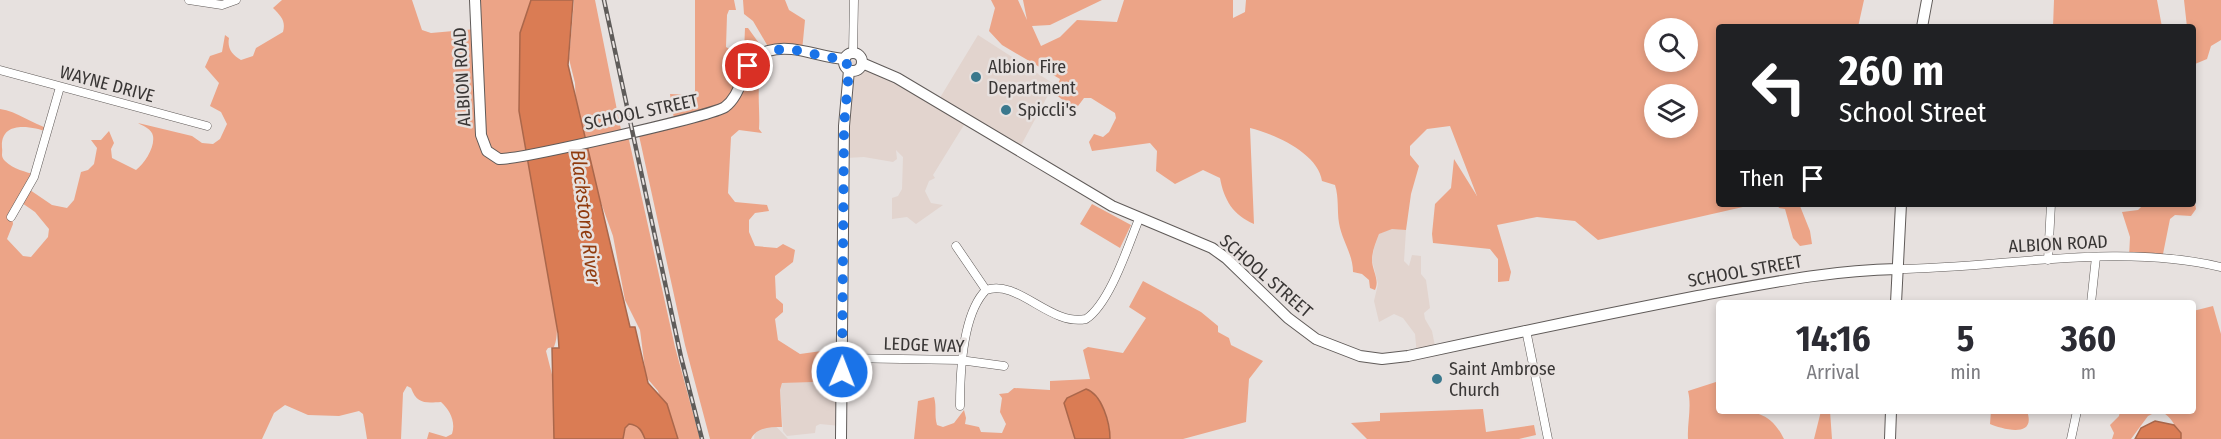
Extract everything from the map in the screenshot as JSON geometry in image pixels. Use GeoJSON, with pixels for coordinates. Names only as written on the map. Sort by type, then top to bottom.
{"type":"FeatureCollection","features":[{"type":"Feature","properties":{"kind":"street"},"geometry":{"type":"LineString","coordinates":[[189,0],[222,5],[236,0]]}},
{"type":"Feature","properties":{"kind":"street","name":"ALBION ROAD"},"geometry":{"type":"LineString","coordinates":[[475,0],[483,143],[487,151],[499,159],[556,148]]}},
{"type":"Feature","properties":{"kind":"street"},"geometry":{"type":"LineString","coordinates":[[841,439],[844,126],[854,0]]}},
{"type":"Feature","properties":{"kind":"street"},"geometry":{"type":"LineString","coordinates":[[1923,24],[1927,0]]}},
{"type":"Feature","properties":{"kind":"street","name":"SCHOOL STREET"},"geometry":{"type":"LineString","coordinates":[[556,148],[705,115],[725,106],[735,94],[748,66],[762,53],[790,49],[849,60],[860,68],[862,63],[897,78],[1100,200],[1139,219],[1212,248],[1306,332],[1337,349],[1382,359],[1408,356],[1526,330],[1787,279],[1868,269],[1897,269]]}},
{"type":"Feature","properties":{"kind":"street","name":"WAYNE DRIVE"},"geometry":{"type":"LineString","coordinates":[[0,70],[207,126]]}},
{"type":"Feature","properties":{"kind":"street"},"geometry":{"type":"LineString","coordinates":[[11,217],[34,177],[60,87]]}},
{"type":"Feature","properties":{"kind":"street"},"geometry":{"type":"LineString","coordinates":[[1896,300],[1901,207]]}},
{"type":"Feature","properties":{"kind":"street"},"geometry":{"type":"LineString","coordinates":[[2048,260],[2050,207]]}},
{"type":"Feature","properties":{"kind":"street"},"geometry":{"type":"LineString","coordinates":[[960,406],[960,360],[971,320],[980,297],[986,290],[1001,288],[1061,316],[1086,319],[1102,301],[1139,219]]}},
{"type":"Feature","properties":{"kind":"street"},"geometry":{"type":"LineString","coordinates":[[956,246],[986,290]]}},
{"type":"Feature","properties":{"kind":"street"},"geometry":{"type":"LineString","coordinates":[[2091,300],[2096,257]]}},
{"type":"Feature","properties":{"kind":"street","name":"ALBION ROAD"},"geometry":{"type":"LineString","coordinates":[[1897,269],[2096,257],[2172,260],[2221,267]]}},
{"type":"Feature","properties":{"kind":"street"},"geometry":{"type":"LineString","coordinates":[[1526,330],[1548,439]]}},
{"type":"Feature","properties":{"kind":"street","name":"LEDGE WAY"},"geometry":{"type":"LineString","coordinates":[[843,358],[960,360],[1004,366]]}},
{"type":"Feature","properties":{"kind":"street"},"geometry":{"type":"LineString","coordinates":[[1890,439],[1891,414]]}},
{"type":"Feature","properties":{"kind":"street"},"geometry":{"type":"LineString","coordinates":[[2071,439],[2076,414]]}},
{"type":"Feature","properties":{"kind":"shaded area"},"geometry":{"type":"Polygon","coordinates":[[[282,0],[412,0],[422,30],[431,33],[476,29],[476,0],[534,0],[523,30],[519,95],[555,298],[556,341],[554,347],[546,351],[558,398],[564,439],[427,439],[429,432],[446,437],[452,434],[451,416],[441,402],[419,400],[407,386],[403,393],[401,439],[367,439],[363,414],[359,411],[339,416],[308,415],[285,405],[274,413],[262,439],[0,439],[0,109],[50,129],[48,132],[25,127],[11,129],[3,139],[2,156],[12,166],[36,175],[30,190],[52,205],[67,208],[74,200],[81,172],[88,170],[94,164],[97,148],[91,140],[101,140],[109,131],[114,143],[111,149],[112,158],[136,170],[149,154],[153,140],[151,131],[138,123],[192,136],[202,143],[213,144],[220,139],[227,124],[221,112],[210,106],[219,83],[205,67],[210,56],[222,52],[225,35],[229,38],[231,51],[241,60],[253,56],[256,48],[283,32],[282,19],[273,8],[282,0]],[[22,203],[12,217],[13,224],[7,239],[23,256],[31,257],[48,237],[49,229],[35,212],[22,203]]]}},
{"type":"Feature","properties":{"kind":"shaded area"},"geometry":{"type":"Polygon","coordinates":[[[574,0],[595,0],[621,130],[629,140],[675,347],[700,439],[673,439],[658,391],[646,377],[640,330],[625,300],[613,236],[595,186],[576,107],[575,83],[569,59],[574,0]]]}},
{"type":"Feature","properties":{"kind":"shaded area"},"geometry":{"type":"Polygon","coordinates":[[[695,0],[734,0],[736,10],[729,10],[727,15],[726,47],[733,51],[735,62],[749,70],[746,77],[759,86],[759,129],[762,133],[739,130],[731,137],[728,193],[735,202],[767,205],[769,211],[755,213],[749,220],[749,232],[755,246],[777,248],[783,244],[795,250],[793,262],[775,276],[776,298],[783,304],[783,312],[775,319],[778,340],[800,354],[843,348],[843,381],[782,383],[780,390],[782,427],[760,430],[751,439],[710,439],[685,345],[638,131],[674,119],[670,94],[692,95],[695,91],[695,0]]]}},
{"type":"Feature","properties":{"kind":"shaded area"},"geometry":{"type":"Polygon","coordinates":[[[743,0],[785,0],[789,10],[805,20],[802,51],[770,50],[753,21],[744,14],[743,0]]]}},
{"type":"Feature","properties":{"kind":"shaded area"},"geometry":{"type":"Polygon","coordinates":[[[991,0],[1018,0],[1027,20],[1023,0],[1102,0],[1050,25],[1032,26],[1041,46],[1060,37],[1077,20],[1117,22],[1124,0],[1233,0],[1233,18],[1245,12],[1246,0],[1864,0],[1859,24],[1716,24],[1716,207],[1743,207],[1598,240],[1575,221],[1537,217],[1497,225],[1511,272],[1509,281],[1498,282],[1498,259],[1490,249],[1433,243],[1435,204],[1451,188],[1454,159],[1477,196],[1450,126],[1427,129],[1410,146],[1410,155],[1419,166],[1411,194],[1406,230],[1392,229],[1379,234],[1374,247],[1372,260],[1377,282],[1375,290],[1370,288],[1369,280],[1362,274],[1353,272],[1339,223],[1335,185],[1322,181],[1319,171],[1312,162],[1294,146],[1250,128],[1254,224],[1240,216],[1231,206],[1220,178],[1203,170],[1175,184],[1156,171],[1157,151],[1150,143],[1092,151],[1089,142],[1094,134],[1103,137],[1109,132],[1116,118],[1115,113],[1091,98],[1084,98],[1075,110],[1054,93],[1060,79],[1002,45],[989,31],[995,8],[991,0]]]}},
{"type":"Feature","properties":{"kind":"shaded area"},"geometry":{"type":"Polygon","coordinates":[[[2054,0],[2157,0],[2161,24],[2053,24],[2054,0]]]}},
{"type":"Feature","properties":{"kind":"shaded area"},"geometry":{"type":"Polygon","coordinates":[[[2184,0],[2221,0],[2221,40],[2211,46],[2207,59],[2196,64],[2196,24],[2187,24],[2184,0]]]}},
{"type":"Feature","properties":{"kind":"shaded area"},"geometry":{"type":"Polygon","coordinates":[[[745,28],[748,28],[761,46],[761,50],[750,57],[745,57],[744,53],[745,28]]]}},
{"type":"Feature","properties":{"kind":"shaded area"},"geometry":{"type":"Polygon","coordinates":[[[978,35],[1054,84],[1018,151],[967,120],[933,175],[935,178],[929,181],[925,191],[931,203],[943,205],[916,224],[907,217],[892,219],[892,198],[898,196],[902,189],[903,157],[896,150],[897,159],[893,162],[864,157],[846,158],[847,85],[851,60],[874,66],[938,101],[978,35]]]}},
{"type":"Feature","properties":{"kind":"shaded area"},"geometry":{"type":"Polygon","coordinates":[[[1092,204],[1131,225],[1120,248],[1080,224],[1092,204]]]}},
{"type":"Feature","properties":{"kind":"shaded area"},"geometry":{"type":"Polygon","coordinates":[[[1800,207],[1810,231],[1812,244],[1800,246],[1793,238],[1785,209],[1779,208],[1800,207]]]}},
{"type":"Feature","properties":{"kind":"shaded area"},"geometry":{"type":"Polygon","coordinates":[[[2141,207],[2196,207],[2196,209],[2191,216],[2175,215],[2170,219],[2162,259],[2129,257],[2130,237],[2122,212],[2138,210],[2141,207]]]}},
{"type":"Feature","properties":{"kind":"shaded area"},"geometry":{"type":"Polygon","coordinates":[[[1392,228],[1406,230],[1404,261],[1409,266],[1412,255],[1421,256],[1421,274],[1426,280],[1430,308],[1424,313],[1432,331],[1436,351],[1417,355],[1415,334],[1403,318],[1394,314],[1379,322],[1374,301],[1378,284],[1372,260],[1379,234],[1392,228]]]}},
{"type":"Feature","properties":{"kind":"shaded area"},"geometry":{"type":"Polygon","coordinates":[[[1143,281],[1201,312],[1218,326],[1218,332],[1229,338],[1231,345],[1263,361],[1249,379],[1246,422],[1183,439],[1110,439],[1109,425],[1101,404],[1086,389],[1067,398],[1078,439],[914,439],[918,401],[934,397],[937,425],[943,427],[954,423],[964,410],[965,424],[979,427],[981,432],[1002,433],[1006,424],[1000,412],[1002,398],[999,394],[1008,393],[1014,388],[1050,390],[1050,381],[1090,379],[1083,350],[1088,347],[1123,353],[1146,318],[1129,307],[1143,281]]]}},
{"type":"Feature","properties":{"kind":"shaded area"},"geometry":{"type":"Polygon","coordinates":[[[2213,306],[2221,334],[2221,439],[2178,439],[2177,430],[2165,414],[2196,414],[2196,310],[2213,306]]]}},
{"type":"Feature","properties":{"kind":"shaded area"},"geometry":{"type":"Polygon","coordinates":[[[843,381],[840,426],[820,424],[816,426],[815,433],[787,436],[783,431],[780,390],[782,383],[843,381]]]}},
{"type":"Feature","properties":{"kind":"shaded area"},"geometry":{"type":"Polygon","coordinates":[[[1716,382],[1716,414],[1759,414],[1772,422],[1784,439],[1688,439],[1690,403],[1688,391],[1716,382]]]}},
{"type":"Feature","properties":{"kind":"shaded area"},"geometry":{"type":"Polygon","coordinates":[[[1483,409],[1486,432],[1534,425],[1536,435],[1519,439],[1367,439],[1351,423],[1380,421],[1380,413],[1483,409]]]}},
{"type":"Feature","properties":{"kind":"shaded area"},"geometry":{"type":"Polygon","coordinates":[[[1820,414],[1830,414],[1832,439],[1814,439],[1820,414]]]}},
{"type":"Feature","properties":{"kind":"shaded area"},"geometry":{"type":"Polygon","coordinates":[[[1991,414],[2028,414],[2029,420],[2027,426],[2017,430],[1990,424],[1991,414]]]}},
{"type":"Feature","properties":{"kind":"shaded area"},"geometry":{"type":"Polygon","coordinates":[[[2119,414],[2152,414],[2131,439],[2112,439],[2114,433],[2110,425],[2119,414]]]}},
{"type":"Feature","properties":{"kind":"shaded area"},"geometry":{"type":"Polygon","coordinates":[[[632,419],[643,431],[645,439],[623,439],[625,422],[632,419]]]}},
{"type":"Feature","properties":{"kind":"shaded area"},"geometry":{"type":"Polygon","coordinates":[[[770,420],[788,439],[754,439],[755,430],[770,420]]]}},
{"type":"Feature","properties":{"kind":"water","name":"Blackstone River"},"geometry":{"type":"Polygon","coordinates":[[[531,0],[573,0],[568,65],[630,327],[635,327],[648,383],[667,404],[678,439],[645,439],[640,429],[629,424],[625,428],[623,439],[554,439],[552,348],[559,348],[558,333],[519,111],[520,33],[531,0]]]}},
{"type":"Feature","properties":{"kind":"water"},"geometry":{"type":"Polygon","coordinates":[[[1086,389],[1092,392],[1101,403],[1107,417],[1110,439],[1075,439],[1064,403],[1067,398],[1086,389]]]}},
{"type":"Feature","properties":{"kind":"water"},"geometry":{"type":"Polygon","coordinates":[[[2155,421],[2174,425],[2181,433],[2181,439],[2135,439],[2141,428],[2155,421]]]}},
{"type":"Feature","properties":{"kind":"railway"},"geometry":{"type":"LineString","coordinates":[[604,0],[681,357],[702,439]]}},
{"type":"Feature","properties":{"kind":"place","name":"Albion Fire Department"},"geometry":{"type":"Point","coordinates":[976,77]}},
{"type":"Feature","properties":{"kind":"place","name":"Spiccli's"},"geometry":{"type":"Point","coordinates":[1006,110]}},
{"type":"Feature","properties":{"kind":"place","name":"Saint Ambrose Church"},"geometry":{"type":"Point","coordinates":[1437,379]}},
{"type":"Feature","properties":{"kind":"route"},"geometry":{"type":"LineString","coordinates":[[748,66],[762,53],[770,50],[790,49],[845,59],[844,63],[849,70],[844,126],[842,372]]}}]}
